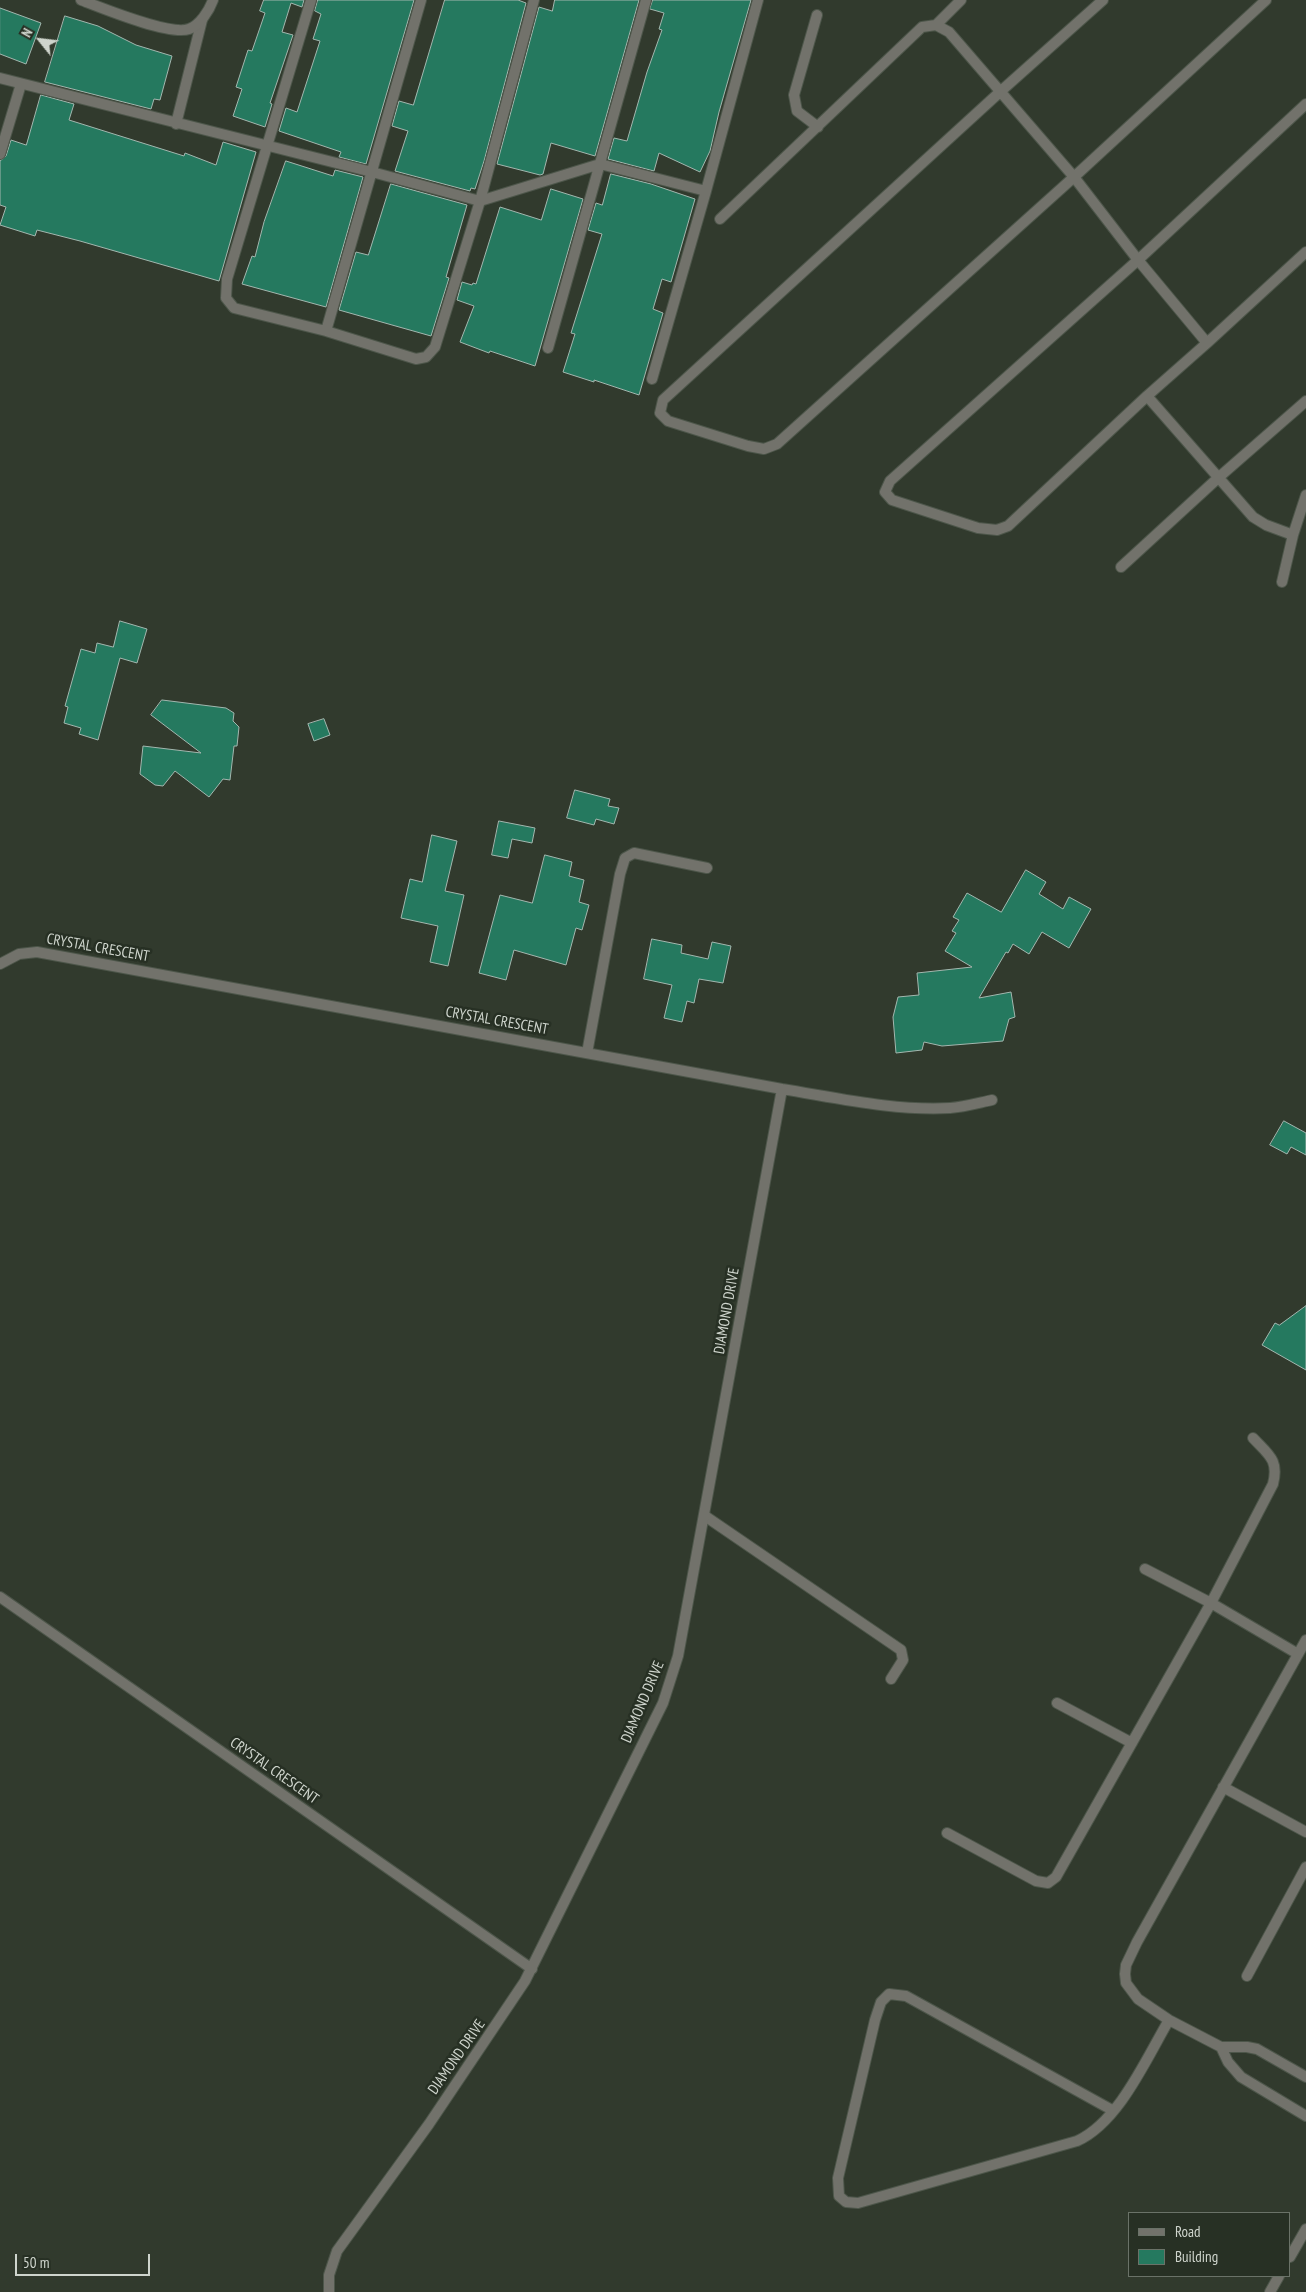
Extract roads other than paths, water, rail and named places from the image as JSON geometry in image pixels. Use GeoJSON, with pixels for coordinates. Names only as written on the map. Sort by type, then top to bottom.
{"type":"FeatureCollection","features":[{"type":"Feature","properties":{"kind":"street"},"geometry":{"type":"LineString","coordinates":[[81,0],[140,21],[179,31],[189,29],[202,20]]}},
{"type":"Feature","properties":{"kind":"street"},"geometry":{"type":"LineString","coordinates":[[176,124],[202,20],[212,0]]}},
{"type":"Feature","properties":{"kind":"street"},"geometry":{"type":"LineString","coordinates":[[311,0],[228,279],[226,298],[229,304],[241,310],[326,331],[416,359],[421,359],[431,353],[439,339],[480,202],[534,0]]}},
{"type":"Feature","properties":{"kind":"street"},"geometry":{"type":"LineString","coordinates":[[326,331],[421,0]]}},
{"type":"Feature","properties":{"kind":"street"},"geometry":{"type":"LineString","coordinates":[[548,348],[646,0]]}},
{"type":"Feature","properties":{"kind":"street"},"geometry":{"type":"LineString","coordinates":[[652,379],[758,0]]}},
{"type":"Feature","properties":{"kind":"street"},"geometry":{"type":"LineString","coordinates":[[936,25],[960,0]]}},
{"type":"Feature","properties":{"kind":"street"},"geometry":{"type":"LineString","coordinates":[[1103,0],[1000,91],[679,384],[663,400],[660,413],[668,421],[748,446],[764,449],[777,444],[1074,177],[1266,0]]}},
{"type":"Feature","properties":{"kind":"street"},"geometry":{"type":"LineString","coordinates":[[817,15],[794,95],[797,111],[818,127]]}},
{"type":"Feature","properties":{"kind":"street"},"geometry":{"type":"LineString","coordinates":[[720,219],[922,27],[936,25],[949,32],[1074,177],[1138,260],[1207,343]]}},
{"type":"Feature","properties":{"kind":"street"},"geometry":{"type":"LineString","coordinates":[[0,78],[372,172],[480,202],[600,164],[706,191]]}},
{"type":"Feature","properties":{"kind":"street"},"geometry":{"type":"LineString","coordinates":[[0,154],[21,84]]}},
{"type":"Feature","properties":{"kind":"street"},"geometry":{"type":"LineString","coordinates":[[1306,104],[1138,260],[890,481],[885,492],[892,500],[978,528],[997,530],[1008,526],[1146,396],[1306,252]]}},
{"type":"Feature","properties":{"kind":"street"},"geometry":{"type":"LineString","coordinates":[[1146,396],[1253,517],[1266,525],[1293,535]]}},
{"type":"Feature","properties":{"kind":"street"},"geometry":{"type":"LineString","coordinates":[[1121,567],[1306,401]]}},
{"type":"Feature","properties":{"kind":"street"},"geometry":{"type":"LineString","coordinates":[[1282,582],[1293,535],[1306,495]]}},
{"type":"Feature","properties":{"kind":"street"},"geometry":{"type":"LineString","coordinates":[[587,1053],[624,858],[634,853],[647,854],[707,868]]}},
{"type":"Feature","properties":{"kind":"street","name":"CRYSTAL CRESCENT"},"geometry":{"type":"LineString","coordinates":[[0,964],[19,954],[37,952],[782,1090],[883,1106],[952,1108],[992,1100]]}},
{"type":"Feature","properties":{"kind":"street","name":"DIAMOND DRIVE"},"geometry":{"type":"LineString","coordinates":[[329,2292],[329,2275],[337,2251],[517,1995],[532,1968],[669,1687],[676,1666],[705,1516],[782,1090]]}},
{"type":"Feature","properties":{"kind":"street"},"geometry":{"type":"LineString","coordinates":[[947,1833],[1036,1881],[1042,1883],[1051,1881],[1211,1603],[1273,1484],[1276,1471],[1273,1459],[1253,1438]]}},
{"type":"Feature","properties":{"kind":"street"},"geometry":{"type":"LineString","coordinates":[[705,1516],[901,1650],[903,1660],[891,1678]]}},
{"type":"Feature","properties":{"kind":"street"},"geometry":{"type":"LineString","coordinates":[[1145,1569],[1211,1603],[1298,1654]]}},
{"type":"Feature","properties":{"kind":"street","name":"CRYSTAL CRESCENT"},"geometry":{"type":"LineString","coordinates":[[0,1597],[532,1968]]}},
{"type":"Feature","properties":{"kind":"street"},"geometry":{"type":"LineString","coordinates":[[1306,1640],[1137,1942],[1126,1965],[1126,1983],[1131,1992],[1169,2020],[1221,2047],[1256,2049],[1306,2077]]}},
{"type":"Feature","properties":{"kind":"street"},"geometry":{"type":"LineString","coordinates":[[1057,1703],[1132,1743]]}},
{"type":"Feature","properties":{"kind":"street"},"geometry":{"type":"LineString","coordinates":[[1224,1787],[1306,1832]]}},
{"type":"Feature","properties":{"kind":"street"},"geometry":{"type":"LineString","coordinates":[[1247,1976],[1306,1867]]}},
{"type":"Feature","properties":{"kind":"street"},"geometry":{"type":"LineString","coordinates":[[1112,2110],[906,1996],[889,1994],[881,2002],[875,2020],[838,2178],[839,2196],[846,2202],[858,2204],[1077,2141],[1090,2135],[1098,2128],[1112,2110],[1133,2082],[1169,2020]]}},
{"type":"Feature","properties":{"kind":"street"},"geometry":{"type":"LineString","coordinates":[[1221,2047],[1228,2062],[1241,2077],[1306,2116]]}},
{"type":"Feature","properties":{"kind":"street"},"geometry":{"type":"LineString","coordinates":[[1291,2255],[1306,2229]]}},
{"type":"Feature","properties":{"kind":"street"},"geometry":{"type":"LineString","coordinates":[[1270,2292],[1278,2277]]}}]}
